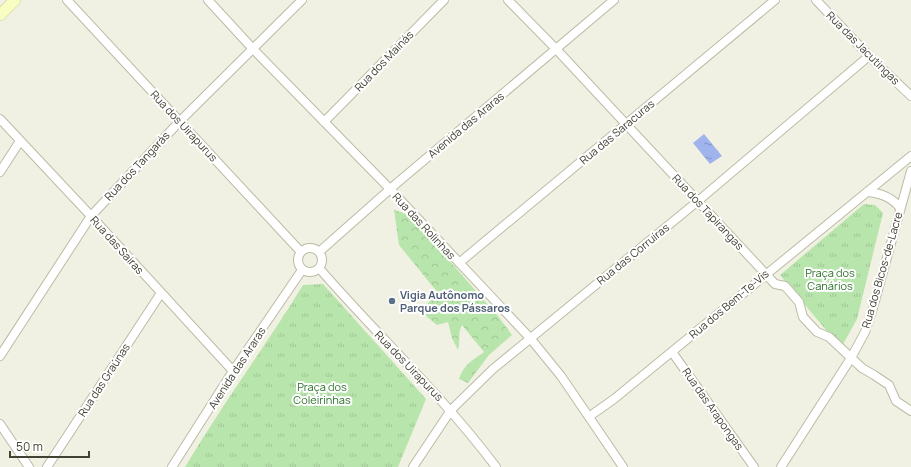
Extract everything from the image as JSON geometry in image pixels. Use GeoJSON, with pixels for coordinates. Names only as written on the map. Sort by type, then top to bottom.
{"type":"FeatureCollection","features":[{"type":"Feature","properties":{"kind":"main road"},"geometry":{"type":"LineString","coordinates":[[0,15],[15,0]]}},
{"type":"Feature","properties":{"kind":"street","name":"Rua dos Uirapurus"},"geometry":{"type":"LineString","coordinates":[[67,0],[301,252]]}},
{"type":"Feature","properties":{"kind":"street","name":"Rua das Rolinhas"},"geometry":{"type":"LineString","coordinates":[[208,0],[253,49],[390,189],[530,338],[562,376],[623,467]]}},
{"type":"Feature","properties":{"kind":"street","name":"Rua dos Tangarás"},"geometry":{"type":"LineString","coordinates":[[0,356],[91,216],[180,120],[302,0]]}},
{"type":"Feature","properties":{"kind":"street","name":"Rua dos Mainás"},"geometry":{"type":"LineString","coordinates":[[324,122],[444,0]]}},
{"type":"Feature","properties":{"kind":"street","name":"Rua dos Tapirangas"},"geometry":{"type":"LineString","coordinates":[[508,0],[557,50],[625,125],[775,284],[785,286],[799,302],[803,317],[817,332],[829,337],[862,368],[874,374],[889,385],[896,401],[911,411]]}},
{"type":"Feature","properties":{"kind":"street","name":"Avenida das Araras"},"geometry":{"type":"LineString","coordinates":[[319,252],[390,189],[557,50],[614,0]]}},
{"type":"Feature","properties":{"kind":"street","name":"Rua das Saracuras"},"geometry":{"type":"LineString","coordinates":[[459,264],[775,0]]}},
{"type":"Feature","properties":{"kind":"street","name":"Rua das Jacutingas"},"geometry":{"type":"LineString","coordinates":[[816,0],[869,56],[911,96]]}},
{"type":"Feature","properties":{"kind":"street","name":"Rua das Corruíras"},"geometry":{"type":"LineString","coordinates":[[413,467],[450,410],[493,369],[698,201],[869,56]]}},
{"type":"Feature","properties":{"kind":"street","name":"Rua das Sairas"},"geometry":{"type":"LineString","coordinates":[[0,119],[91,216],[233,372]]}},
{"type":"Feature","properties":{"kind":"street"},"geometry":{"type":"LineString","coordinates":[[0,172],[20,141]]}},
{"type":"Feature","properties":{"kind":"street","name":"Rua dos Bem-Te-Vis"},"geometry":{"type":"LineString","coordinates":[[590,416],[614,399],[766,273],[911,156]]}},
{"type":"Feature","properties":{"kind":"street","name":"Rua dos Bicos-de-Lacre"},"geometry":{"type":"LineString","coordinates":[[781,467],[851,358],[868,323],[911,171]]}},
{"type":"Feature","properties":{"kind":"street"},"geometry":{"type":"LineString","coordinates":[[867,192],[888,196],[895,201],[900,208]]}},
{"type":"Feature","properties":{"kind":"street"},"geometry":{"type":"LineString","coordinates":[[312,248],[319,252],[322,263],[319,268],[310,273],[302,270],[298,263],[301,252],[312,248]]}},
{"type":"Feature","properties":{"kind":"street","name":"Rua dos Uirapurus"},"geometry":{"type":"LineString","coordinates":[[319,268],[346,300],[450,410],[496,467]]}},
{"type":"Feature","properties":{"kind":"street","name":"Avenida das Araras"},"geometry":{"type":"LineString","coordinates":[[172,467],[233,372],[302,270]]}},
{"type":"Feature","properties":{"kind":"street","name":"Rua das Graúnas"},"geometry":{"type":"LineString","coordinates":[[47,467],[161,293]]}},
{"type":"Feature","properties":{"kind":"street","name":"Rua das Arapongas"},"geometry":{"type":"LineString","coordinates":[[672,352],[754,467]]}},
{"type":"Feature","properties":{"kind":"street"},"geometry":{"type":"LineString","coordinates":[[0,424],[29,467]]}},
{"type":"Feature","properties":{"kind":"green space","name":"Praça dos Canários"},"geometry":{"type":"Polygon","coordinates":[[[864,204],[875,205],[883,213],[857,319],[841,348],[780,275],[864,204]]]}},
{"type":"Feature","properties":{"kind":"green space"},"geometry":{"type":"Polygon","coordinates":[[[394,210],[404,213],[420,227],[497,315],[512,335],[489,355],[468,383],[459,379],[463,370],[469,363],[484,352],[462,325],[458,350],[452,338],[448,322],[437,325],[426,316],[426,305],[438,293],[399,245],[394,210]]]}},
{"type":"Feature","properties":{"kind":"green space","name":"Praça dos Coleirinhas"},"geometry":{"type":"Polygon","coordinates":[[[323,284],[426,399],[398,467],[185,467],[303,285],[323,284]]]}},
{"type":"Feature","properties":{"kind":"water"},"geometry":{"type":"Polygon","coordinates":[[[704,134],[722,156],[710,164],[693,143],[704,134]]]}},
{"type":"Feature","properties":{"kind":"place","name":"Vigia Autônomo Parque dos Pássaros"},"geometry":{"type":"Point","coordinates":[392,301]}}]}
